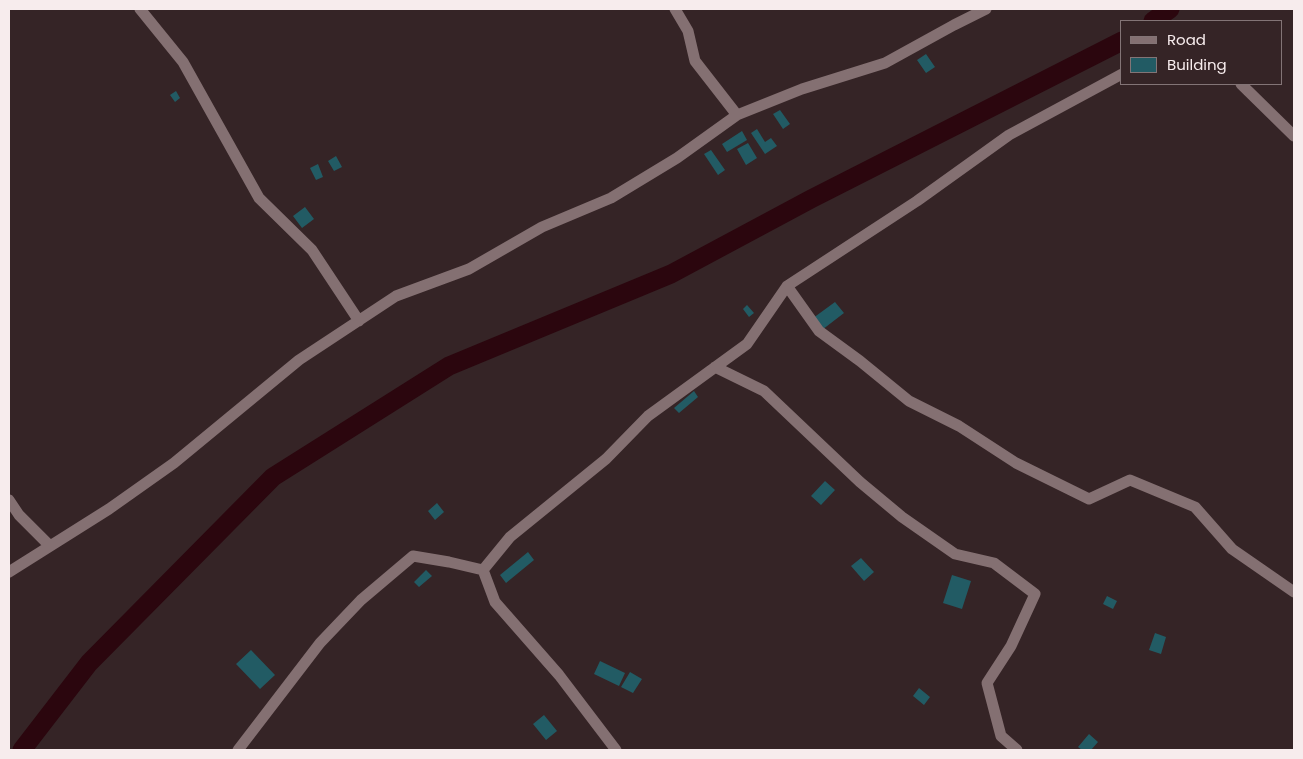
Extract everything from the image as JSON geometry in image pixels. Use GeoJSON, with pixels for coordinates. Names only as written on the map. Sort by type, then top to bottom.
{"type":"FeatureCollection","features":[{"type":"Feature","properties":{"kind":"street"},"geometry":{"type":"LineString","coordinates":[[140,9],[183,62],[259,198],[312,250],[359,321]]}},
{"type":"Feature","properties":{"kind":"street"},"geometry":{"type":"LineString","coordinates":[[675,9],[688,31],[695,61],[737,115]]}},
{"type":"Feature","properties":{"kind":"street"},"geometry":{"type":"LineString","coordinates":[[9,572],[49,545],[109,509],[174,463],[299,360],[396,296],[469,269],[542,227],[611,198],[677,158],[737,115],[802,89],[884,63],[954,24],[986,9]]}},
{"type":"Feature","properties":{"kind":"street"},"geometry":{"type":"LineString","coordinates":[[483,570],[510,537],[606,459],[648,416],[747,344],[787,286],[917,201],[1009,135],[1120,75]]}},
{"type":"Feature","properties":{"kind":"street"},"geometry":{"type":"LineString","coordinates":[[1242,85],[1294,136]]}},
{"type":"Feature","properties":{"kind":"street"},"geometry":{"type":"LineString","coordinates":[[787,286],[819,331],[909,401],[959,426],[1016,463],[1089,499],[1130,480],[1195,507],[1232,550],[1294,592]]}},
{"type":"Feature","properties":{"kind":"street"},"geometry":{"type":"LineString","coordinates":[[715,367],[764,390],[860,482],[902,517],[955,554],[994,563],[1035,594],[1010,646],[987,683],[1001,736],[1017,750]]}},
{"type":"Feature","properties":{"kind":"street"},"geometry":{"type":"LineString","coordinates":[[9,500],[19,515],[49,545]]}},
{"type":"Feature","properties":{"kind":"street"},"geometry":{"type":"LineString","coordinates":[[238,750],[320,643],[360,600],[413,556],[483,570]]}},
{"type":"Feature","properties":{"kind":"street"},"geometry":{"type":"LineString","coordinates":[[483,570],[495,602],[559,675],[616,750]]}},
{"type":"Feature","properties":{"kind":"building"},"geometry":{"type":"Polygon","coordinates":[[[926,54],[935,67],[926,73],[917,60],[926,54]]]}},
{"type":"Feature","properties":{"kind":"building"},"geometry":{"type":"Polygon","coordinates":[[[176,91],[180,98],[175,102],[170,95],[176,91]]]}},
{"type":"Feature","properties":{"kind":"building"},"geometry":{"type":"Polygon","coordinates":[[[780,110],[790,124],[783,129],[773,114],[780,110]]]}},
{"type":"Feature","properties":{"kind":"building"},"geometry":{"type":"Polygon","coordinates":[[[757,129],[765,142],[771,138],[777,146],[765,154],[751,133],[757,129]]]}},
{"type":"Feature","properties":{"kind":"building"},"geometry":{"type":"Polygon","coordinates":[[[742,131],[747,140],[727,152],[722,144],[742,131]]]}},
{"type":"Feature","properties":{"kind":"building"},"geometry":{"type":"Polygon","coordinates":[[[748,143],[757,158],[746,165],[737,149],[748,143]]]}},
{"type":"Feature","properties":{"kind":"building"},"geometry":{"type":"Polygon","coordinates":[[[711,150],[725,170],[718,175],[704,154],[711,150]]]}},
{"type":"Feature","properties":{"kind":"building"},"geometry":{"type":"Polygon","coordinates":[[[336,156],[342,167],[334,171],[328,161],[336,156]]]}},
{"type":"Feature","properties":{"kind":"building"},"geometry":{"type":"Polygon","coordinates":[[[318,164],[323,177],[316,180],[310,168],[318,164]]]}},
{"type":"Feature","properties":{"kind":"building"},"geometry":{"type":"Polygon","coordinates":[[[305,207],[314,219],[302,228],[293,216],[305,207]]]}},
{"type":"Feature","properties":{"kind":"building"},"geometry":{"type":"Polygon","coordinates":[[[835,302],[844,313],[818,333],[809,321],[835,302]]]}},
{"type":"Feature","properties":{"kind":"building"},"geometry":{"type":"Polygon","coordinates":[[[747,305],[754,313],[749,317],[743,309],[747,305]]]}},
{"type":"Feature","properties":{"kind":"building"},"geometry":{"type":"Polygon","coordinates":[[[694,391],[698,397],[679,413],[674,408],[694,391]]]}},
{"type":"Feature","properties":{"kind":"building"},"geometry":{"type":"Polygon","coordinates":[[[825,481],[835,490],[821,505],[811,496],[825,481]]]}},
{"type":"Feature","properties":{"kind":"building"},"geometry":{"type":"Polygon","coordinates":[[[437,503],[444,512],[435,520],[428,511],[437,503]]]}},
{"type":"Feature","properties":{"kind":"building"},"geometry":{"type":"Polygon","coordinates":[[[528,552],[534,560],[506,583],[500,575],[528,552]]]}},
{"type":"Feature","properties":{"kind":"building"},"geometry":{"type":"Polygon","coordinates":[[[861,558],[874,572],[864,581],[851,566],[861,558]]]}},
{"type":"Feature","properties":{"kind":"building"},"geometry":{"type":"Polygon","coordinates":[[[426,570],[432,576],[419,587],[414,582],[426,570]]]}},
{"type":"Feature","properties":{"kind":"building"},"geometry":{"type":"Polygon","coordinates":[[[952,575],[971,581],[962,609],[943,603],[952,575]]]}},
{"type":"Feature","properties":{"kind":"building"},"geometry":{"type":"Polygon","coordinates":[[[1107,596],[1117,601],[1113,609],[1103,604],[1107,596]]]}},
{"type":"Feature","properties":{"kind":"building"},"geometry":{"type":"Polygon","coordinates":[[[1155,633],[1166,637],[1161,654],[1149,650],[1155,633]]]}},
{"type":"Feature","properties":{"kind":"building"},"geometry":{"type":"Polygon","coordinates":[[[251,650],[275,675],[260,689],[236,664],[251,650]]]}},
{"type":"Feature","properties":{"kind":"building"},"geometry":{"type":"Polygon","coordinates":[[[600,661],[625,673],[619,686],[594,674],[600,661]]]}},
{"type":"Feature","properties":{"kind":"building"},"geometry":{"type":"Polygon","coordinates":[[[630,672],[642,679],[633,693],[621,687],[630,672]]]}},
{"type":"Feature","properties":{"kind":"building"},"geometry":{"type":"Polygon","coordinates":[[[919,688],[930,697],[924,705],[913,696],[919,688]]]}},
{"type":"Feature","properties":{"kind":"building"},"geometry":{"type":"Polygon","coordinates":[[[544,715],[557,731],[546,740],[533,724],[544,715]]]}},
{"type":"Feature","properties":{"kind":"building"},"geometry":{"type":"Polygon","coordinates":[[[1089,734],[1098,742],[1091,750],[1082,750],[1078,747],[1089,734]]]}},
{"type":"Feature","properties":{"kind":"waterway"},"geometry":{"type":"LineString","coordinates":[[1154,20],[1170,9]]}},
{"type":"Feature","properties":{"kind":"waterway"},"geometry":{"type":"LineString","coordinates":[[22,750],[89,663],[273,477],[449,366],[671,274],[811,199],[1120,42]]}}]}
